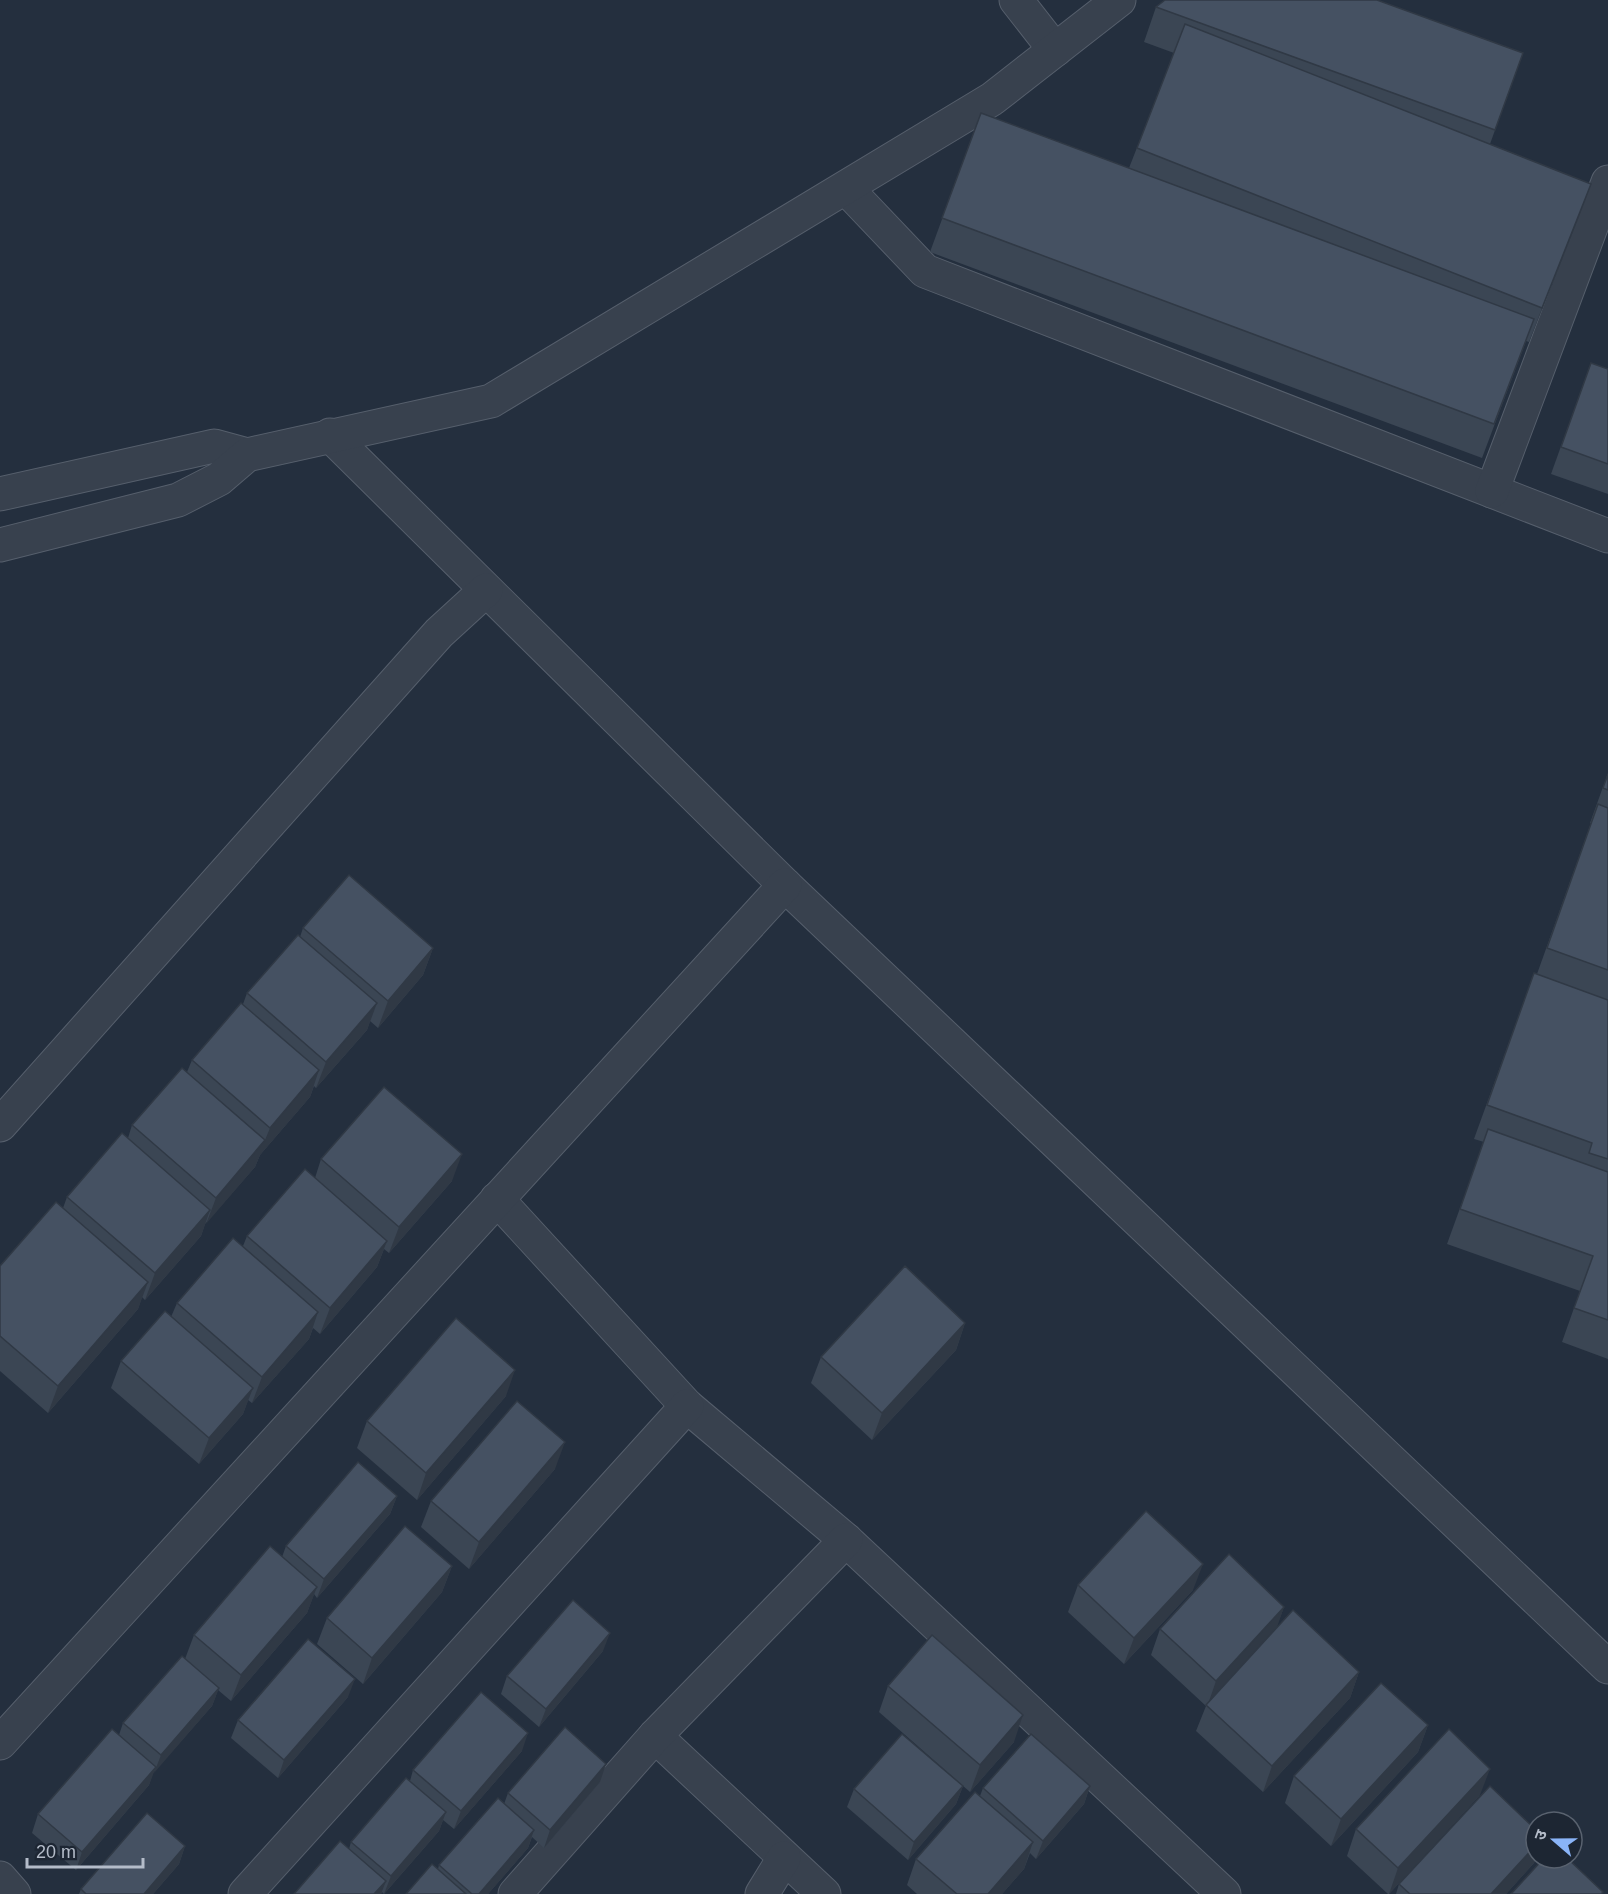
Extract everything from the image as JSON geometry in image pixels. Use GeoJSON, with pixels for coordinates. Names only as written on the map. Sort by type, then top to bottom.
{"type":"FeatureCollection","features":[{"type":"Feature","properties":{"kind":"street"},"geometry":{"type":"LineString","coordinates":[[1016,0],[1055,50]]}},
{"type":"Feature","properties":{"kind":"street"},"geometry":{"type":"LineString","coordinates":[[0,544],[178,500],[219,479],[247,455],[491,401],[992,99],[1119,0]]}},
{"type":"Feature","properties":{"kind":"street"},"geometry":{"type":"LineString","coordinates":[[1492,491],[1608,182]]}},
{"type":"Feature","properties":{"kind":"street"},"geometry":{"type":"LineString","coordinates":[[846,188],[925,272],[1608,536]]}},
{"type":"Feature","properties":{"kind":"street"},"geometry":{"type":"LineString","coordinates":[[330,435],[785,885],[1608,1667]]}},
{"type":"Feature","properties":{"kind":"street"},"geometry":{"type":"LineString","coordinates":[[0,494],[214,446],[247,455]]}},
{"type":"Feature","properties":{"kind":"street"},"geometry":{"type":"LineString","coordinates":[[0,1125],[439,633],[486,590]]}},
{"type":"Feature","properties":{"kind":"street"},"geometry":{"type":"LineString","coordinates":[[0,1743],[785,885]]}},
{"type":"Feature","properties":{"kind":"street"},"geometry":{"type":"LineString","coordinates":[[497,1199],[687,1406],[846,1540],[1224,1894]]}},
{"type":"Feature","properties":{"kind":"street"},"geometry":{"type":"LineString","coordinates":[[245,1894],[687,1406]]}},
{"type":"Feature","properties":{"kind":"street"},"geometry":{"type":"LineString","coordinates":[[515,1894],[655,1736],[846,1540]]}},
{"type":"Feature","properties":{"kind":"street"},"geometry":{"type":"LineString","coordinates":[[655,1736],[824,1894]]}},
{"type":"Feature","properties":{"kind":"street"},"geometry":{"type":"LineString","coordinates":[[762,1894],[784,1858]]}},
{"type":"Feature","properties":{"kind":"street"},"geometry":{"type":"LineString","coordinates":[[0,1878],[14,1894]]}},
{"type":"Feature","properties":{"kind":"building"},"geometry":{"type":"Polygon","coordinates":[[[1165,0],[1377,0],[1523,53],[1495,130],[1156,7],[1165,0]]]}},
{"type":"Feature","properties":{"kind":"building"},"geometry":{"type":"Polygon","coordinates":[[[1185,24],[1591,184],[1542,308],[1137,148],[1185,24]]]}},
{"type":"Feature","properties":{"kind":"building"},"geometry":{"type":"Polygon","coordinates":[[[981,113],[1534,319],[1494,424],[942,218],[981,113]]]}},
{"type":"Feature","properties":{"kind":"building"},"geometry":{"type":"Polygon","coordinates":[[[1591,363],[1608,369],[1608,464],[1561,447],[1591,363]]]}},
{"type":"Feature","properties":{"kind":"building"},"geometry":{"type":"Polygon","coordinates":[[[1608,774],[1608,790],[1603,788],[1608,774]]]}},
{"type":"Feature","properties":{"kind":"building"},"geometry":{"type":"Polygon","coordinates":[[[1598,804],[1608,808],[1608,970],[1547,948],[1598,804]]]}},
{"type":"Feature","properties":{"kind":"building"},"geometry":{"type":"Polygon","coordinates":[[[349,875],[433,948],[388,1001],[303,928],[349,875]]]}},
{"type":"Feature","properties":{"kind":"building"},"geometry":{"type":"Polygon","coordinates":[[[298,935],[377,1003],[326,1062],[247,993],[298,935]]]}},
{"type":"Feature","properties":{"kind":"building"},"geometry":{"type":"Polygon","coordinates":[[[1534,973],[1608,1000],[1608,1159],[1589,1153],[1592,1143],[1487,1105],[1534,973]]]}},
{"type":"Feature","properties":{"kind":"building"},"geometry":{"type":"Polygon","coordinates":[[[241,1003],[319,1070],[270,1128],[192,1060],[241,1003]]]}},
{"type":"Feature","properties":{"kind":"building"},"geometry":{"type":"Polygon","coordinates":[[[182,1068],[265,1140],[216,1198],[132,1125],[182,1068]]]}},
{"type":"Feature","properties":{"kind":"building"},"geometry":{"type":"Polygon","coordinates":[[[384,1087],[462,1154],[399,1227],[321,1159],[384,1087]]]}},
{"type":"Feature","properties":{"kind":"building"},"geometry":{"type":"Polygon","coordinates":[[[1488,1129],[1608,1172],[1608,1320],[1574,1308],[1593,1256],[1460,1209],[1488,1129]]]}},
{"type":"Feature","properties":{"kind":"building"},"geometry":{"type":"Polygon","coordinates":[[[122,1133],[210,1210],[155,1273],[67,1197],[122,1133]]]}},
{"type":"Feature","properties":{"kind":"building"},"geometry":{"type":"Polygon","coordinates":[[[305,1169],[387,1241],[330,1308],[247,1236],[305,1169]]]}},
{"type":"Feature","properties":{"kind":"building"},"geometry":{"type":"Polygon","coordinates":[[[56,1202],[148,1282],[58,1386],[0,1336],[0,1266],[56,1202]]]}},
{"type":"Feature","properties":{"kind":"building"},"geometry":{"type":"Polygon","coordinates":[[[233,1238],[318,1312],[262,1377],[177,1303],[233,1238]]]}},
{"type":"Feature","properties":{"kind":"building"},"geometry":{"type":"Polygon","coordinates":[[[905,1266],[965,1323],[882,1413],[821,1357],[905,1266]]]}},
{"type":"Feature","properties":{"kind":"building"},"geometry":{"type":"Polygon","coordinates":[[[165,1311],[253,1388],[209,1438],[121,1361],[165,1311]]]}},
{"type":"Feature","properties":{"kind":"building"},"geometry":{"type":"Polygon","coordinates":[[[456,1318],[515,1370],[426,1473],[367,1421],[456,1318]]]}},
{"type":"Feature","properties":{"kind":"building"},"geometry":{"type":"Polygon","coordinates":[[[517,1401],[565,1442],[479,1542],[431,1501],[517,1401]]]}},
{"type":"Feature","properties":{"kind":"building"},"geometry":{"type":"Polygon","coordinates":[[[358,1462],[397,1496],[324,1579],[286,1546],[358,1462]]]}},
{"type":"Feature","properties":{"kind":"building"},"geometry":{"type":"Polygon","coordinates":[[[1146,1511],[1203,1564],[1134,1638],[1078,1585],[1146,1511]]]}},
{"type":"Feature","properties":{"kind":"building"},"geometry":{"type":"Polygon","coordinates":[[[405,1526],[452,1566],[372,1658],[327,1618],[405,1526]]]}},
{"type":"Feature","properties":{"kind":"building"},"geometry":{"type":"Polygon","coordinates":[[[270,1546],[317,1587],[241,1675],[194,1635],[270,1546]]]}},
{"type":"Feature","properties":{"kind":"building"},"geometry":{"type":"Polygon","coordinates":[[[1229,1554],[1284,1607],[1216,1681],[1160,1629],[1229,1554]]]}},
{"type":"Feature","properties":{"kind":"building"},"geometry":{"type":"Polygon","coordinates":[[[573,1600],[610,1633],[546,1709],[507,1676],[573,1600]]]}},
{"type":"Feature","properties":{"kind":"building"},"geometry":{"type":"Polygon","coordinates":[[[1293,1610],[1359,1672],[1272,1766],[1206,1705],[1293,1610]]]}},
{"type":"Feature","properties":{"kind":"building"},"geometry":{"type":"Polygon","coordinates":[[[932,1635],[1023,1715],[980,1765],[888,1686],[932,1635]]]}},
{"type":"Feature","properties":{"kind":"building"},"geometry":{"type":"Polygon","coordinates":[[[308,1639],[355,1679],[284,1760],[238,1720],[308,1639]]]}},
{"type":"Feature","properties":{"kind":"building"},"geometry":{"type":"Polygon","coordinates":[[[182,1656],[219,1688],[161,1755],[123,1723],[182,1656]]]}},
{"type":"Feature","properties":{"kind":"building"},"geometry":{"type":"Polygon","coordinates":[[[1381,1683],[1428,1725],[1341,1819],[1294,1776],[1381,1683]]]}},
{"type":"Feature","properties":{"kind":"building"},"geometry":{"type":"Polygon","coordinates":[[[481,1692],[528,1733],[461,1811],[413,1770],[481,1692]]]}},
{"type":"Feature","properties":{"kind":"building"},"geometry":{"type":"Polygon","coordinates":[[[565,1727],[606,1764],[550,1830],[508,1793],[565,1727]]]}},
{"type":"Feature","properties":{"kind":"building"},"geometry":{"type":"Polygon","coordinates":[[[112,1729],[156,1767],[82,1852],[38,1814],[112,1729]]]}},
{"type":"Feature","properties":{"kind":"building"},"geometry":{"type":"Polygon","coordinates":[[[1449,1729],[1490,1769],[1398,1868],[1356,1829],[1449,1729]]]}},
{"type":"Feature","properties":{"kind":"building"},"geometry":{"type":"Polygon","coordinates":[[[902,1734],[963,1786],[914,1842],[854,1789],[902,1734]]]}},
{"type":"Feature","properties":{"kind":"building"},"geometry":{"type":"Polygon","coordinates":[[[1031,1734],[1090,1786],[1043,1841],[983,1788],[1031,1734]]]}},
{"type":"Feature","properties":{"kind":"building"},"geometry":{"type":"Polygon","coordinates":[[[406,1778],[446,1812],[391,1876],[351,1842],[406,1778]]]}},
{"type":"Feature","properties":{"kind":"building"},"geometry":{"type":"Polygon","coordinates":[[[1490,1786],[1524,1819],[1524,1858],[1491,1894],[1410,1894],[1399,1884],[1490,1786]]]}},
{"type":"Feature","properties":{"kind":"building"},"geometry":{"type":"Polygon","coordinates":[[[975,1792],[1033,1842],[988,1894],[957,1894],[916,1859],[975,1792]]]}},
{"type":"Feature","properties":{"kind":"building"},"geometry":{"type":"Polygon","coordinates":[[[498,1798],[534,1830],[479,1894],[472,1894],[439,1865],[498,1798]]]}},
{"type":"Feature","properties":{"kind":"building"},"geometry":{"type":"Polygon","coordinates":[[[147,1813],[185,1846],[144,1894],[86,1894],[81,1889],[147,1813]]]}},
{"type":"Feature","properties":{"kind":"building"},"geometry":{"type":"Polygon","coordinates":[[[340,1841],[386,1881],[374,1894],[294,1894],[340,1841]]]}},
{"type":"Feature","properties":{"kind":"building"},"geometry":{"type":"Polygon","coordinates":[[[432,1864],[466,1894],[406,1894],[432,1864]]]}},
{"type":"Feature","properties":{"kind":"building"},"geometry":{"type":"Polygon","coordinates":[[[1533,1870],[1580,1870],[1603,1892],[1601,1894],[1511,1894],[1533,1870]]]}}]}
